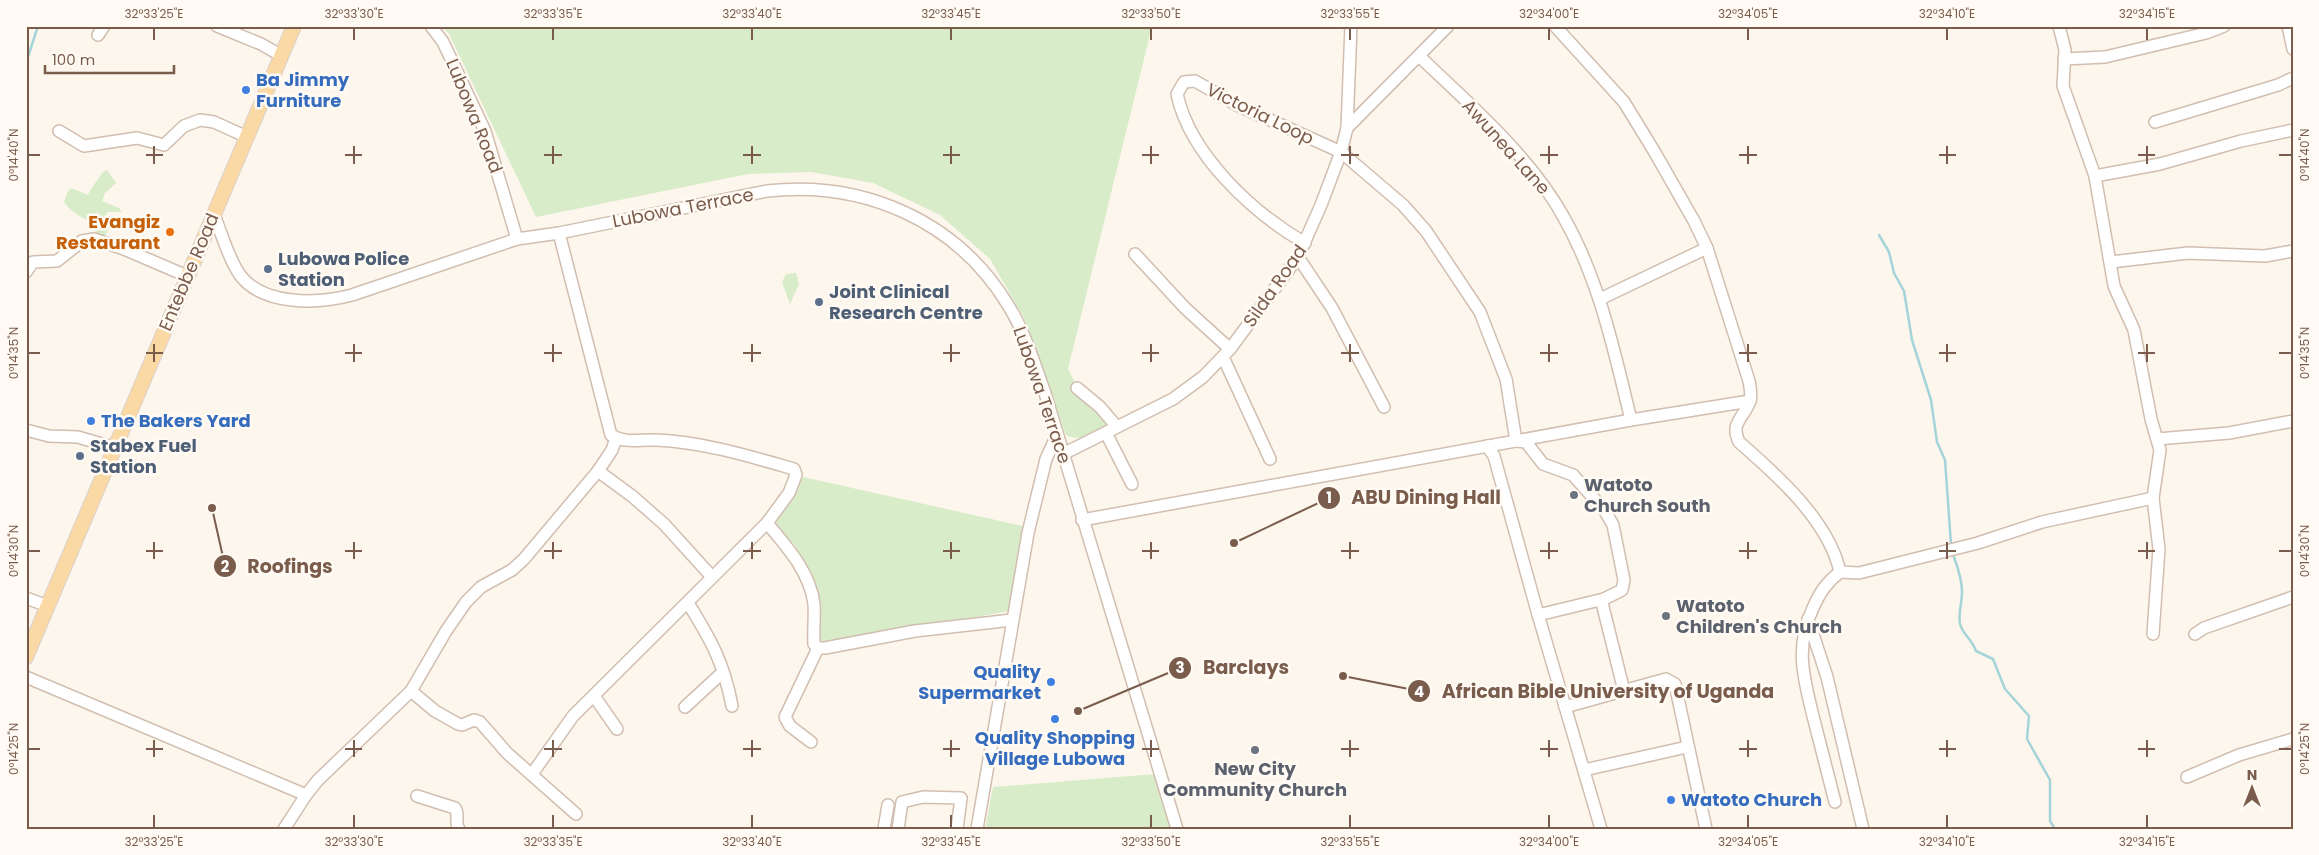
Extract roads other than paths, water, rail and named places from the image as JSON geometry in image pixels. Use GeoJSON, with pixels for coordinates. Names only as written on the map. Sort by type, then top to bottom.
{"type":"FeatureCollection","features":[{"type":"Feature","properties":{"kind":"main road","name":"Entebbe Road"},"geometry":{"type":"LineString","coordinates":[[26,657],[186,276],[214,215],[294,26]]}},
{"type":"Feature","properties":{"kind":"street"},"geometry":{"type":"LineString","coordinates":[[217,26],[261,44],[282,56]]}},
{"type":"Feature","properties":{"kind":"street","name":"Lubowa Road"},"geometry":{"type":"LineString","coordinates":[[431,26],[443,42],[485,131],[503,186],[517,239]]}},
{"type":"Feature","properties":{"kind":"street","name":"Silda Road"},"geometry":{"type":"LineString","coordinates":[[1063,454],[1173,399],[1203,377],[1227,353],[1298,257],[1341,152],[1347,128],[1351,26]]}},
{"type":"Feature","properties":{"kind":"street"},"geometry":{"type":"LineString","coordinates":[[1347,128],[1448,26]]}},
{"type":"Feature","properties":{"kind":"street"},"geometry":{"type":"LineString","coordinates":[[1555,26],[1624,102],[1654,151],[1707,248],[1746,370],[1750,393],[1750,401],[1734,432],[1739,442],[1791,490],[1812,517],[1834,549],[1840,572]]}},
{"type":"Feature","properties":{"kind":"street"},"geometry":{"type":"LineString","coordinates":[[2058,26],[2062,37],[2064,59],[2063,86],[2095,176],[2114,286],[2134,330],[2138,362],[2160,450],[2153,498],[2159,549],[2153,634]]}},
{"type":"Feature","properties":{"kind":"street"},"geometry":{"type":"LineString","coordinates":[[2064,59],[2105,57],[2224,26]]}},
{"type":"Feature","properties":{"kind":"street"},"geometry":{"type":"LineString","coordinates":[[2288,26],[2293,49]]}},
{"type":"Feature","properties":{"kind":"street","name":"Awunea Lane"},"geometry":{"type":"LineString","coordinates":[[1419,56],[1479,113],[1544,187],[1575,237],[1600,299],[1631,420]]}},
{"type":"Feature","properties":{"kind":"street"},"geometry":{"type":"LineString","coordinates":[[2154,122],[2278,85],[2293,78]]}},
{"type":"Feature","properties":{"kind":"street","name":"Victoria Loop"},"geometry":{"type":"LineString","coordinates":[[1305,242],[1273,222],[1214,165],[1190,129],[1176,94],[1184,82],[1195,81],[1237,105],[1341,152]]}},
{"type":"Feature","properties":{"kind":"street"},"geometry":{"type":"LineString","coordinates":[[59,131],[84,146],[137,138],[164,145],[188,123],[206,120],[247,137]]}},
{"type":"Feature","properties":{"kind":"street"},"geometry":{"type":"LineString","coordinates":[[2095,176],[2160,164],[2241,141],[2293,130]]}},
{"type":"Feature","properties":{"kind":"street"},"geometry":{"type":"LineString","coordinates":[[1341,152],[1404,205],[1426,231],[1480,312],[1506,379],[1516,441]]}},
{"type":"Feature","properties":{"kind":"street","name":"Lubowa Terrace"},"geometry":{"type":"LineString","coordinates":[[214,215],[236,268],[245,280],[263,291],[294,300],[330,300],[352,295],[517,239],[559,233],[785,189],[820,188],[860,196],[920,219],[947,238],[983,270],[1009,305],[1027,345],[1139,699],[1177,829]]}},
{"type":"Feature","properties":{"kind":"street"},"geometry":{"type":"LineString","coordinates":[[532,774],[573,716],[767,523],[789,494],[796,478],[794,469],[738,452],[652,439],[628,441],[611,435],[559,233]]}},
{"type":"Feature","properties":{"kind":"street"},"geometry":{"type":"LineString","coordinates":[[26,272],[33,262],[57,261],[82,241],[90,239],[115,246],[186,276]]}},
{"type":"Feature","properties":{"kind":"street"},"geometry":{"type":"LineString","coordinates":[[1600,299],[1707,248]]}},
{"type":"Feature","properties":{"kind":"street"},"geometry":{"type":"LineString","coordinates":[[2111,262],[2188,253],[2265,256],[2293,251]]}},
{"type":"Feature","properties":{"kind":"street"},"geometry":{"type":"LineString","coordinates":[[1135,254],[1227,353],[1270,459]]}},
{"type":"Feature","properties":{"kind":"street"},"geometry":{"type":"LineString","coordinates":[[1298,257],[1332,308],[1384,407]]}},
{"type":"Feature","properties":{"kind":"street"},"geometry":{"type":"LineString","coordinates":[[1077,388],[1100,407],[1118,427]]}},
{"type":"Feature","properties":{"kind":"street"},"geometry":{"type":"LineString","coordinates":[[1082,520],[1631,420],[1750,401]]}},
{"type":"Feature","properties":{"kind":"street"},"geometry":{"type":"LineString","coordinates":[[2157,439],[2229,433],[2293,421]]}},
{"type":"Feature","properties":{"kind":"street"},"geometry":{"type":"LineString","coordinates":[[26,430],[49,436],[78,437],[115,448]]}},
{"type":"Feature","properties":{"kind":"street"},"geometry":{"type":"LineString","coordinates":[[1106,433],[1132,484]]}},
{"type":"Feature","properties":{"kind":"street"},"geometry":{"type":"LineString","coordinates":[[977,829],[1028,533],[1046,459],[1057,435]]}},
{"type":"Feature","properties":{"kind":"street"},"geometry":{"type":"LineString","coordinates":[[284,829],[306,794],[411,691],[446,631],[466,602],[481,587],[519,564],[598,471],[612,450],[616,438]]}},
{"type":"Feature","properties":{"kind":"street"},"geometry":{"type":"LineString","coordinates":[[1516,441],[1526,442],[1543,464],[1573,475],[1605,511],[1613,525],[1624,580],[1622,590],[1604,599],[1538,615]]}},
{"type":"Feature","properties":{"kind":"street"},"geometry":{"type":"LineString","coordinates":[[1487,446],[1494,456],[1538,615],[1601,829]]}},
{"type":"Feature","properties":{"kind":"street"},"geometry":{"type":"LineString","coordinates":[[598,471],[632,496],[664,524],[712,577]]}},
{"type":"Feature","properties":{"kind":"street"},"geometry":{"type":"LineString","coordinates":[[1835,802],[1802,670],[1801,644],[1808,619],[1824,586],[1840,572],[1859,573],[1978,544],[2042,522],[2153,498]]}},
{"type":"Feature","properties":{"kind":"street"},"geometry":{"type":"LineString","coordinates":[[767,523],[801,568],[810,585],[814,606],[814,644],[818,648],[930,629],[1012,620]]}},
{"type":"Feature","properties":{"kind":"street"},"geometry":{"type":"LineString","coordinates":[[2195,634],[2204,628],[2293,597]]}},
{"type":"Feature","properties":{"kind":"street"},"geometry":{"type":"LineString","coordinates":[[26,598],[48,606]]}},
{"type":"Feature","properties":{"kind":"street"},"geometry":{"type":"LineString","coordinates":[[1604,599],[1602,603],[1624,691]]}},
{"type":"Feature","properties":{"kind":"street"},"geometry":{"type":"LineString","coordinates":[[688,603],[712,642],[724,672],[732,706]]}},
{"type":"Feature","properties":{"kind":"street"},"geometry":{"type":"LineString","coordinates":[[1808,619],[1827,677],[1863,829]]}},
{"type":"Feature","properties":{"kind":"street"},"geometry":{"type":"LineString","coordinates":[[811,742],[790,726],[785,717],[818,648]]}},
{"type":"Feature","properties":{"kind":"street"},"geometry":{"type":"LineString","coordinates":[[685,707],[724,672]]}},
{"type":"Feature","properties":{"kind":"street"},"geometry":{"type":"LineString","coordinates":[[26,677],[306,794]]}},
{"type":"Feature","properties":{"kind":"street"},"geometry":{"type":"LineString","coordinates":[[1565,707],[1666,679],[1672,681],[1675,684],[1706,829]]}},
{"type":"Feature","properties":{"kind":"street"},"geometry":{"type":"LineString","coordinates":[[411,691],[435,711],[458,724],[462,725],[474,720],[480,722],[507,753],[576,814]]}},
{"type":"Feature","properties":{"kind":"street"},"geometry":{"type":"LineString","coordinates":[[594,696],[617,729]]}},
{"type":"Feature","properties":{"kind":"street"},"geometry":{"type":"LineString","coordinates":[[2187,777],[2240,755],[2293,738]]}},
{"type":"Feature","properties":{"kind":"street"},"geometry":{"type":"LineString","coordinates":[[1584,770],[1687,747]]}},
{"type":"Feature","properties":{"kind":"street"},"geometry":{"type":"LineString","coordinates":[[417,796],[455,808],[457,811],[456,825],[460,829]]}},
{"type":"Feature","properties":{"kind":"street"},"geometry":{"type":"LineString","coordinates":[[898,829],[902,802],[923,797],[961,798],[957,829]]}},
{"type":"Feature","properties":{"kind":"street"},"geometry":{"type":"LineString","coordinates":[[884,829],[888,805]]}},
{"type":"Feature","properties":{"kind":"waterway"},"geometry":{"type":"LineString","coordinates":[[26,63],[38,26]]}},
{"type":"Feature","properties":{"kind":"waterway"},"geometry":{"type":"LineString","coordinates":[[1879,235],[1889,252],[1894,273],[1904,291],[1912,340],[1931,400],[1937,442],[1945,460],[1951,544]]}},
{"type":"Feature","properties":{"kind":"waterway"},"geometry":{"type":"LineString","coordinates":[[1954,557],[1960,574],[1962,588],[1959,616],[1961,628],[1976,651],[1993,659],[2005,689],[2029,716],[2027,739],[2050,780],[2050,821],[2055,829]]}},
{"type":"Feature","properties":{"kind":"place","name":"Ba Jimmy Furniture"},"geometry":{"type":"Point","coordinates":[246,90]}},
{"type":"Feature","properties":{"kind":"place","name":"Evangiz Restaurant"},"geometry":{"type":"Point","coordinates":[170,232]}},
{"type":"Feature","properties":{"kind":"place","name":"Lubowa Police Station"},"geometry":{"type":"Point","coordinates":[268,269]}},
{"type":"Feature","properties":{"kind":"place","name":"Joint Clinical Research Centre"},"geometry":{"type":"Point","coordinates":[819,302]}},
{"type":"Feature","properties":{"kind":"place","name":"The Bakers Yard"},"geometry":{"type":"Point","coordinates":[91,421]}},
{"type":"Feature","properties":{"kind":"place","name":"Stabex Fuel Station"},"geometry":{"type":"Point","coordinates":[80,456]}},
{"type":"Feature","properties":{"kind":"place","name":"Watoto Church South"},"geometry":{"type":"Point","coordinates":[1574,495]}},
{"type":"Feature","properties":{"kind":"place","name":"Roofings"},"geometry":{"type":"Point","coordinates":[212,508]}},
{"type":"Feature","properties":{"kind":"place","name":"ABU Dining Hall"},"geometry":{"type":"Point","coordinates":[1234,543]}},
{"type":"Feature","properties":{"kind":"place","name":"Watoto Children's Church"},"geometry":{"type":"Point","coordinates":[1666,616]}},
{"type":"Feature","properties":{"kind":"place","name":"African Bible University of Uganda"},"geometry":{"type":"Point","coordinates":[1343,676]}},
{"type":"Feature","properties":{"kind":"place","name":"Quality Supermarket"},"geometry":{"type":"Point","coordinates":[1051,682]}},
{"type":"Feature","properties":{"kind":"place","name":"Barclays"},"geometry":{"type":"Point","coordinates":[1078,711]}},
{"type":"Feature","properties":{"kind":"place","name":"Quality Shopping Village Lubowa"},"geometry":{"type":"Point","coordinates":[1055,719]}},
{"type":"Feature","properties":{"kind":"place","name":"New City Community Church"},"geometry":{"type":"Point","coordinates":[1255,750]}},
{"type":"Feature","properties":{"kind":"place","name":"Watoto Church"},"geometry":{"type":"Point","coordinates":[1671,800]}}]}
